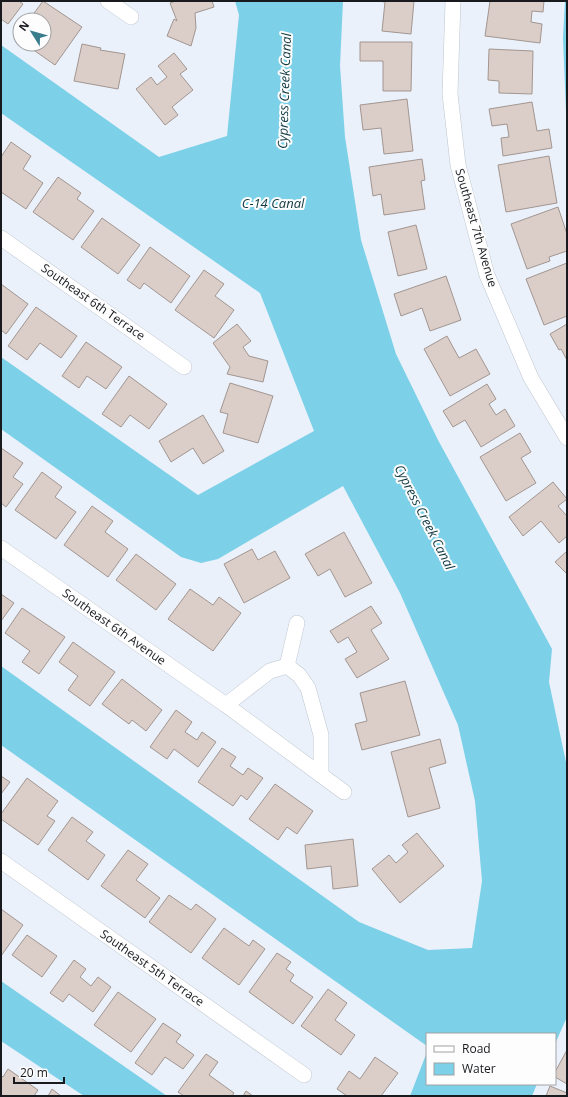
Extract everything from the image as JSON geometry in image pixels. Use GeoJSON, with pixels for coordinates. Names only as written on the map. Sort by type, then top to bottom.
{"type":"FeatureCollection","features":[{"type":"Feature","properties":{"kind":"street"},"geometry":{"type":"LineString","coordinates":[[108,1],[131,17]]}},
{"type":"Feature","properties":{"kind":"street","name":"Southeast 7th Avenue"},"geometry":{"type":"LineString","coordinates":[[453,1],[450,94],[458,165],[479,246],[487,275],[531,378],[567,438]]}},
{"type":"Feature","properties":{"kind":"street","name":"Southeast 6th Terrace"},"geometry":{"type":"LineString","coordinates":[[1,238],[184,367]]}},
{"type":"Feature","properties":{"kind":"street","name":"Southeast 6th Avenue"},"geometry":{"type":"LineString","coordinates":[[1,548],[226,705],[344,792]]}},
{"type":"Feature","properties":{"kind":"street"},"geometry":{"type":"LineString","coordinates":[[287,666],[298,623]]}},
{"type":"Feature","properties":{"kind":"street"},"geometry":{"type":"LineString","coordinates":[[226,705],[270,671],[287,666]]}},
{"type":"Feature","properties":{"kind":"street"},"geometry":{"type":"LineString","coordinates":[[287,666],[299,675],[308,688],[321,735],[321,775]]}},
{"type":"Feature","properties":{"kind":"street","name":"Southeast 5th Terrace"},"geometry":{"type":"LineString","coordinates":[[1,861],[304,1075]]}},
{"type":"Feature","properties":{"kind":"water","name":"C-14 Canal"},"geometry":{"type":"Polygon","coordinates":[[[235,1],[343,1],[340,66],[345,137],[361,240],[396,354],[438,440],[552,649],[549,682],[567,767],[567,1017],[556,1042],[556,1033],[426,1033],[426,1045],[1,745],[1,666],[359,922],[428,950],[472,948],[482,881],[475,801],[458,725],[400,593],[343,486],[218,559],[201,563],[181,557],[1,429],[1,357],[198,495],[314,431],[260,293],[1,113],[1,45],[159,157],[227,136],[239,15],[235,1]]]}},
{"type":"Feature","properties":{"kind":"water"},"geometry":{"type":"Polygon","coordinates":[[[565,1],[567,1],[567,136],[563,38],[565,1]]]}},
{"type":"Feature","properties":{"kind":"water"},"geometry":{"type":"Polygon","coordinates":[[[1,981],[167,1096],[84,1096],[1,1041],[1,981]]]}},
{"type":"Feature","properties":{"kind":"water"},"geometry":{"type":"Polygon","coordinates":[[[426,1055],[426,1085],[537,1085],[532,1096],[410,1096],[426,1055]]]}},
{"type":"Feature","properties":{"kind":"building"},"geometry":{"type":"Polygon","coordinates":[[[1,1],[19,1],[23,4],[17,12],[12,12],[12,19],[8,24],[1,19],[1,1]]]}},
{"type":"Feature","properties":{"kind":"building"},"geometry":{"type":"Polygon","coordinates":[[[43,1],[82,27],[55,65],[36,52],[52,52],[52,12],[35,12],[43,1]]]}},
{"type":"Feature","properties":{"kind":"building"},"geometry":{"type":"Polygon","coordinates":[[[176,1],[212,1],[214,7],[195,13],[196,28],[191,46],[167,36],[174,19],[177,21],[170,3],[176,1]]]}},
{"type":"Feature","properties":{"kind":"building"},"geometry":{"type":"Polygon","coordinates":[[[378,1],[414,1],[411,34],[382,31],[385,2],[378,1]]]}},
{"type":"Feature","properties":{"kind":"building"},"geometry":{"type":"Polygon","coordinates":[[[490,1],[544,1],[543,12],[532,11],[531,22],[542,24],[540,43],[485,36],[490,1]]]}},
{"type":"Feature","properties":{"kind":"building"},"geometry":{"type":"Polygon","coordinates":[[[360,42],[412,42],[411,91],[383,91],[383,61],[360,61],[360,42]]]}},
{"type":"Feature","properties":{"kind":"building"},"geometry":{"type":"Polygon","coordinates":[[[82,44],[101,48],[100,50],[125,54],[118,89],[74,81],[82,44]]]}},
{"type":"Feature","properties":{"kind":"building"},"geometry":{"type":"Polygon","coordinates":[[[489,49],[533,51],[532,94],[499,93],[499,81],[488,80],[489,49]]]}},
{"type":"Feature","properties":{"kind":"building"},"geometry":{"type":"Polygon","coordinates":[[[174,53],[187,69],[180,74],[193,90],[172,107],[178,115],[165,125],[136,89],[151,77],[157,85],[167,77],[158,66],[174,53]]]}},
{"type":"Feature","properties":{"kind":"building"},"geometry":{"type":"Polygon","coordinates":[[[407,99],[413,151],[384,154],[381,128],[363,130],[360,105],[407,99]]]}},
{"type":"Feature","properties":{"kind":"building"},"geometry":{"type":"Polygon","coordinates":[[[532,102],[537,131],[549,129],[552,148],[503,156],[501,138],[509,137],[507,124],[492,126],[489,109],[532,102]]]}},
{"type":"Feature","properties":{"kind":"building"},"geometry":{"type":"Polygon","coordinates":[[[11,142],[31,156],[23,169],[43,183],[26,209],[1,192],[1,157],[11,142]]]}},
{"type":"Feature","properties":{"kind":"building"},"geometry":{"type":"Polygon","coordinates":[[[549,156],[557,203],[506,212],[498,165],[549,156]]]}},
{"type":"Feature","properties":{"kind":"building"},"geometry":{"type":"Polygon","coordinates":[[[422,159],[425,180],[421,181],[425,209],[384,215],[381,194],[373,196],[369,167],[422,159]]]}},
{"type":"Feature","properties":{"kind":"building"},"geometry":{"type":"Polygon","coordinates":[[[58,177],[81,193],[77,199],[94,211],[73,240],[33,212],[58,177]]]}},
{"type":"Feature","properties":{"kind":"building"},"geometry":{"type":"Polygon","coordinates":[[[558,207],[567,234],[567,251],[549,257],[550,261],[527,269],[511,224],[558,207]]]}},
{"type":"Feature","properties":{"kind":"building"},"geometry":{"type":"Polygon","coordinates":[[[102,218],[140,245],[118,274],[81,247],[102,218]]]}},
{"type":"Feature","properties":{"kind":"building"},"geometry":{"type":"Polygon","coordinates":[[[416,225],[427,269],[398,276],[388,232],[416,225]]]}},
{"type":"Feature","properties":{"kind":"building"},"geometry":{"type":"Polygon","coordinates":[[[150,247],[190,276],[171,303],[144,283],[140,289],[127,280],[150,247]]]}},
{"type":"Feature","properties":{"kind":"building"},"geometry":{"type":"Polygon","coordinates":[[[567,263],[567,316],[544,325],[526,279],[567,263]]]}},
{"type":"Feature","properties":{"kind":"building"},"geometry":{"type":"Polygon","coordinates":[[[204,270],[224,284],[215,296],[234,310],[214,338],[175,310],[204,270]]]}},
{"type":"Feature","properties":{"kind":"building"},"geometry":{"type":"Polygon","coordinates":[[[446,276],[461,320],[430,331],[422,308],[401,316],[394,294],[446,276]]]}},
{"type":"Feature","properties":{"kind":"building"},"geometry":{"type":"Polygon","coordinates":[[[1,284],[28,304],[6,334],[1,330],[1,284]]]}},
{"type":"Feature","properties":{"kind":"building"},"geometry":{"type":"Polygon","coordinates":[[[36,307],[77,336],[61,358],[40,343],[27,360],[8,346],[36,307]]]}},
{"type":"Feature","properties":{"kind":"building"},"geometry":{"type":"Polygon","coordinates":[[[237,324],[251,341],[243,347],[249,356],[268,361],[263,382],[227,374],[230,367],[213,343],[237,324]]]}},
{"type":"Feature","properties":{"kind":"building"},"geometry":{"type":"Polygon","coordinates":[[[567,324],[567,360],[561,349],[559,350],[550,334],[567,324]]]}},
{"type":"Feature","properties":{"kind":"building"},"geometry":{"type":"Polygon","coordinates":[[[447,336],[459,358],[476,349],[490,374],[450,396],[424,349],[447,336]]]}},
{"type":"Feature","properties":{"kind":"building"},"geometry":{"type":"Polygon","coordinates":[[[86,342],[122,367],[106,389],[87,376],[79,388],[62,376],[86,342]]]}},
{"type":"Feature","properties":{"kind":"building"},"geometry":{"type":"Polygon","coordinates":[[[129,376],[167,404],[149,429],[130,415],[121,427],[102,414],[129,376]]]}},
{"type":"Feature","properties":{"kind":"building"},"geometry":{"type":"Polygon","coordinates":[[[230,383],[273,396],[258,443],[223,433],[228,414],[220,412],[230,383]]]}},
{"type":"Feature","properties":{"kind":"building"},"geometry":{"type":"Polygon","coordinates":[[[487,384],[496,399],[489,404],[496,415],[505,409],[515,426],[481,447],[465,420],[453,427],[443,411],[487,384]]]}},
{"type":"Feature","properties":{"kind":"building"},"geometry":{"type":"Polygon","coordinates":[[[203,415],[224,451],[203,464],[193,448],[171,462],[159,441],[203,415]]]}},
{"type":"Feature","properties":{"kind":"building"},"geometry":{"type":"Polygon","coordinates":[[[520,433],[531,452],[521,458],[536,483],[506,501],[480,457],[520,433]]]}},
{"type":"Feature","properties":{"kind":"building"},"geometry":{"type":"Polygon","coordinates":[[[1,448],[23,463],[13,477],[23,484],[6,507],[1,503],[1,448]]]}},
{"type":"Feature","properties":{"kind":"building"},"geometry":{"type":"Polygon","coordinates":[[[42,472],[62,487],[55,497],[76,512],[56,539],[15,510],[42,472]]]}},
{"type":"Feature","properties":{"kind":"building"},"geometry":{"type":"Polygon","coordinates":[[[553,482],[567,499],[558,506],[566,515],[567,514],[567,536],[559,543],[541,521],[523,536],[509,517],[553,482]]]}},
{"type":"Feature","properties":{"kind":"building"},"geometry":{"type":"Polygon","coordinates":[[[92,506],[113,521],[105,532],[128,549],[108,577],[64,545],[92,506]]]}},
{"type":"Feature","properties":{"kind":"building"},"geometry":{"type":"Polygon","coordinates":[[[344,532],[372,583],[345,597],[330,569],[318,576],[305,554],[344,532]]]}},
{"type":"Feature","properties":{"kind":"building"},"geometry":{"type":"Polygon","coordinates":[[[252,549],[258,560],[275,551],[290,578],[244,603],[224,564],[252,549]]]}},
{"type":"Feature","properties":{"kind":"building"},"geometry":{"type":"Polygon","coordinates":[[[567,551],[567,574],[555,562],[567,551]]]}},
{"type":"Feature","properties":{"kind":"building"},"geometry":{"type":"Polygon","coordinates":[[[136,554],[176,584],[156,610],[116,580],[136,554]]]}},
{"type":"Feature","properties":{"kind":"building"},"geometry":{"type":"Polygon","coordinates":[[[190,589],[213,605],[219,597],[241,613],[213,651],[168,619],[190,589]]]}},
{"type":"Feature","properties":{"kind":"building"},"geometry":{"type":"Polygon","coordinates":[[[1,594],[14,603],[1,621],[1,594]]]}},
{"type":"Feature","properties":{"kind":"building"},"geometry":{"type":"Polygon","coordinates":[[[371,606],[382,623],[371,630],[389,659],[357,678],[345,659],[357,652],[348,637],[338,643],[330,631],[371,606]]]}},
{"type":"Feature","properties":{"kind":"building"},"geometry":{"type":"Polygon","coordinates":[[[22,608],[65,637],[39,674],[22,662],[30,651],[5,633],[22,608]]]}},
{"type":"Feature","properties":{"kind":"building"},"geometry":{"type":"Polygon","coordinates":[[[73,642],[115,672],[90,706],[68,690],[78,676],[59,662],[73,642]]]}},
{"type":"Feature","properties":{"kind":"building"},"geometry":{"type":"Polygon","coordinates":[[[122,679],[162,710],[146,731],[132,720],[129,724],[102,704],[122,679]]]}},
{"type":"Feature","properties":{"kind":"building"},"geometry":{"type":"Polygon","coordinates":[[[405,681],[420,735],[362,750],[355,724],[367,721],[360,693],[405,681]]]}},
{"type":"Feature","properties":{"kind":"building"},"geometry":{"type":"Polygon","coordinates":[[[176,710],[192,722],[185,732],[197,740],[202,732],[216,742],[198,767],[174,749],[167,759],[150,747],[176,710]]]}},
{"type":"Feature","properties":{"kind":"building"},"geometry":{"type":"Polygon","coordinates":[[[440,739],[446,763],[429,768],[440,808],[408,817],[391,752],[440,739]]]}},
{"type":"Feature","properties":{"kind":"building"},"geometry":{"type":"Polygon","coordinates":[[[222,748],[236,757],[230,766],[243,775],[248,768],[263,778],[247,800],[241,795],[233,806],[198,782],[222,748]]]}},
{"type":"Feature","properties":{"kind":"building"},"geometry":{"type":"Polygon","coordinates":[[[1,776],[10,782],[1,794],[1,776]]]}},
{"type":"Feature","properties":{"kind":"building"},"geometry":{"type":"Polygon","coordinates":[[[27,778],[58,801],[47,816],[55,821],[38,845],[1,819],[1,814],[27,778]]]}},
{"type":"Feature","properties":{"kind":"building"},"geometry":{"type":"Polygon","coordinates":[[[275,784],[313,811],[297,834],[287,827],[278,840],[249,819],[275,784]]]}},
{"type":"Feature","properties":{"kind":"building"},"geometry":{"type":"Polygon","coordinates":[[[72,817],[93,832],[86,841],[105,855],[88,880],[48,850],[72,817]]]}},
{"type":"Feature","properties":{"kind":"building"},"geometry":{"type":"Polygon","coordinates":[[[417,833],[444,866],[400,903],[372,869],[389,855],[396,863],[408,852],[402,845],[417,833]]]}},
{"type":"Feature","properties":{"kind":"building"},"geometry":{"type":"Polygon","coordinates":[[[353,839],[358,886],[333,889],[331,866],[307,869],[305,845],[353,839]]]}},
{"type":"Feature","properties":{"kind":"building"},"geometry":{"type":"Polygon","coordinates":[[[128,850],[148,864],[136,880],[160,898],[145,918],[101,886],[128,850]]]}},
{"type":"Feature","properties":{"kind":"building"},"geometry":{"type":"Polygon","coordinates":[[[169,895],[191,910],[196,904],[216,919],[191,953],[149,922],[169,895]]]}},
{"type":"Feature","properties":{"kind":"building"},"geometry":{"type":"Polygon","coordinates":[[[1,909],[23,925],[1,956],[1,909]]]}},
{"type":"Feature","properties":{"kind":"building"},"geometry":{"type":"Polygon","coordinates":[[[224,928],[249,946],[253,940],[265,949],[239,985],[202,958],[224,928]]]}},
{"type":"Feature","properties":{"kind":"building"},"geometry":{"type":"Polygon","coordinates":[[[27,935],[57,956],[42,977],[12,955],[27,935]]]}},
{"type":"Feature","properties":{"kind":"building"},"geometry":{"type":"Polygon","coordinates":[[[277,953],[291,962],[286,969],[294,975],[290,981],[313,997],[293,1024],[249,992],[277,953]]]}},
{"type":"Feature","properties":{"kind":"building"},"geometry":{"type":"Polygon","coordinates":[[[74,960],[86,969],[80,977],[91,986],[98,977],[111,987],[93,1012],[69,994],[63,1002],[50,993],[74,960]]]}},
{"type":"Feature","properties":{"kind":"building"},"geometry":{"type":"Polygon","coordinates":[[[328,989],[347,1003],[335,1020],[355,1035],[341,1055],[301,1026],[328,989]]]}},
{"type":"Feature","properties":{"kind":"building"},"geometry":{"type":"Polygon","coordinates":[[[118,992],[156,1019],[131,1052],[94,1025],[118,992]]]}},
{"type":"Feature","properties":{"kind":"building"},"geometry":{"type":"Polygon","coordinates":[[[163,1023],[181,1035],[176,1042],[194,1055],[183,1069],[165,1057],[152,1075],[135,1063],[163,1023]]]}},
{"type":"Feature","properties":{"kind":"building"},"geometry":{"type":"Polygon","coordinates":[[[567,1050],[567,1084],[556,1078],[556,1070],[567,1050]]]}},
{"type":"Feature","properties":{"kind":"building"},"geometry":{"type":"Polygon","coordinates":[[[206,1054],[218,1062],[209,1075],[234,1093],[232,1096],[184,1096],[178,1092],[206,1054]]]}},
{"type":"Feature","properties":{"kind":"building"},"geometry":{"type":"Polygon","coordinates":[[[375,1057],[398,1073],[381,1096],[347,1096],[337,1089],[349,1071],[360,1079],[375,1057]]]}},
{"type":"Feature","properties":{"kind":"building"},"geometry":{"type":"Polygon","coordinates":[[[8,1069],[38,1090],[34,1096],[1,1096],[1,1075],[3,1077],[8,1069]]]}},
{"type":"Feature","properties":{"kind":"building"},"geometry":{"type":"Polygon","coordinates":[[[550,1086],[567,1093],[567,1096],[546,1096],[550,1086]]]}},
{"type":"Feature","properties":{"kind":"building"},"geometry":{"type":"Polygon","coordinates":[[[52,1089],[61,1096],[48,1096],[52,1089]]]}},
{"type":"Feature","properties":{"kind":"building"},"geometry":{"type":"Polygon","coordinates":[[[246,1091],[253,1096],[243,1096],[246,1091]]]}},
{"type":"Feature","properties":{"kind":"water label","name":"Cypress Creek Canal"},"geometry":{"type":"Point","coordinates":[284,91]}},
{"type":"Feature","properties":{"kind":"water label","name":"Cypress Creek Canal"},"geometry":{"type":"Point","coordinates":[425,517]}}]}
